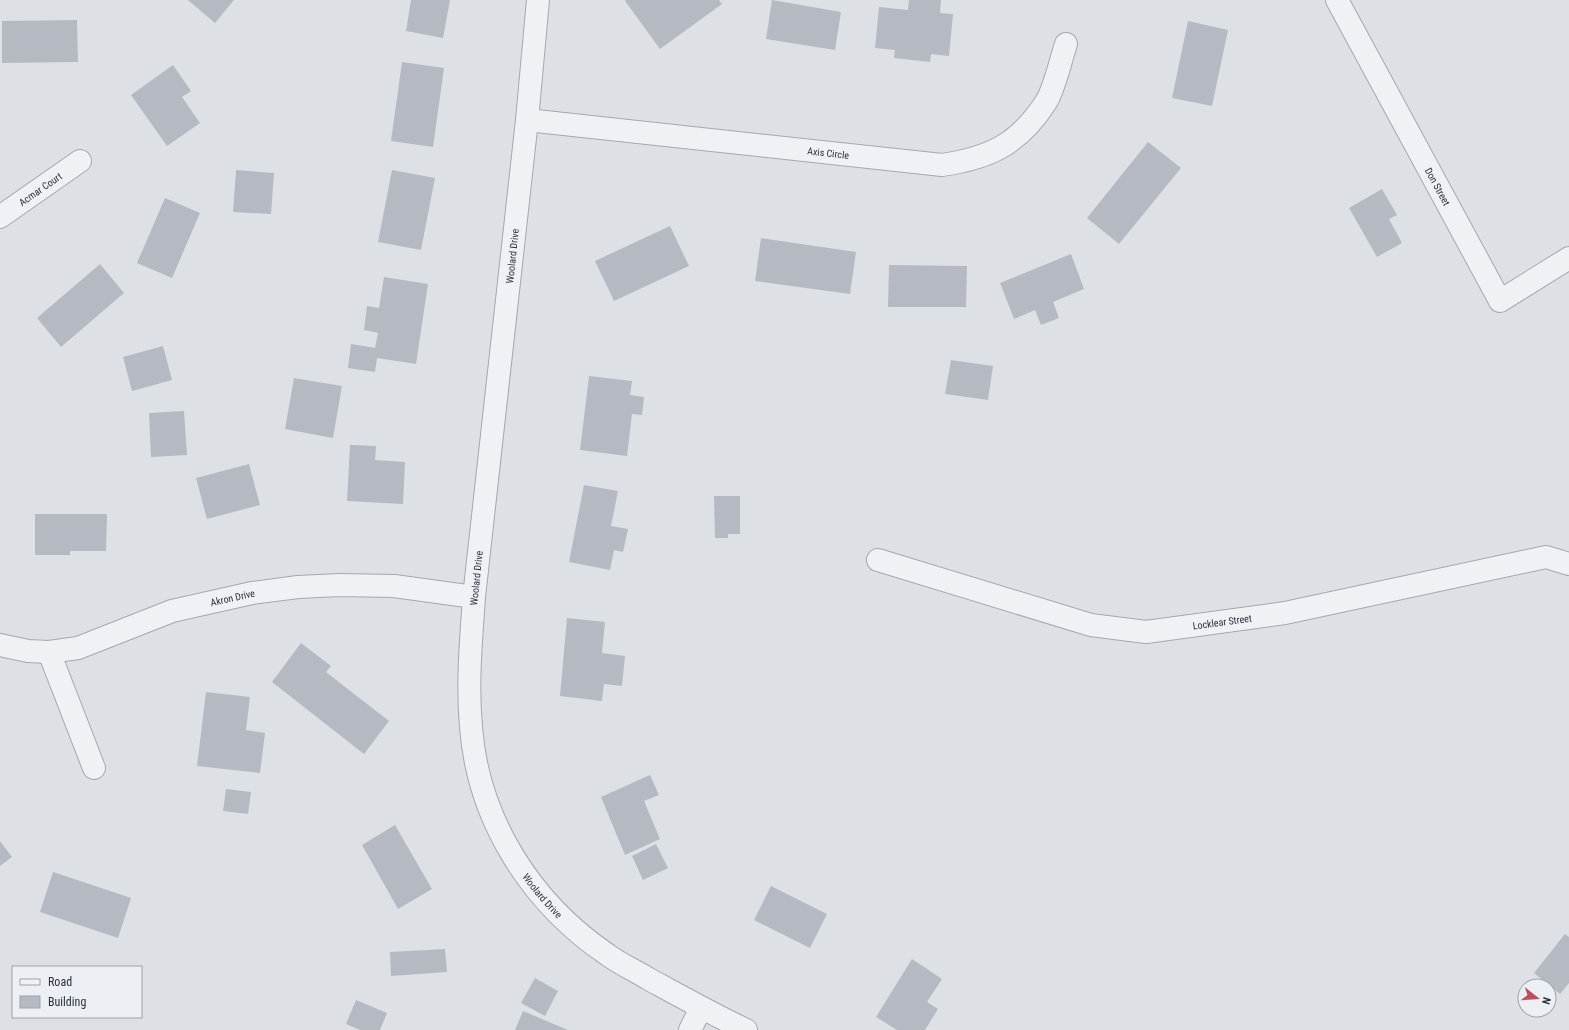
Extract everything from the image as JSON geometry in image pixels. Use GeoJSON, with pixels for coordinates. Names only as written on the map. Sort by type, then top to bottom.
{"type":"FeatureCollection","features":[{"type":"Feature","properties":{"kind":"street","name":"Woolard Drive"},"geometry":{"type":"LineString","coordinates":[[538,0],[527,120],[474,597],[468,673],[471,729],[480,777],[493,818],[509,851],[534,888],[570,927],[608,956],[702,1008],[746,1030]]}},
{"type":"Feature","properties":{"kind":"street","name":"Don Street"},"geometry":{"type":"LineString","coordinates":[[1336,0],[1500,301],[1569,258]]}},
{"type":"Feature","properties":{"kind":"street","name":"Axis Circle"},"geometry":{"type":"LineString","coordinates":[[527,120],[942,165],[968,162],[994,153],[1021,134],[1047,101],[1066,44]]}},
{"type":"Feature","properties":{"kind":"street","name":"Acmar Court"},"geometry":{"type":"LineString","coordinates":[[0,217],[80,162]]}},
{"type":"Feature","properties":{"kind":"street","name":"Locklear Street"},"geometry":{"type":"LineString","coordinates":[[878,560],[1091,625],[1146,632],[1285,613],[1546,558],[1569,564]]}},
{"type":"Feature","properties":{"kind":"street","name":"Akron Drive"},"geometry":{"type":"LineString","coordinates":[[0,645],[28,651],[48,652],[78,648],[172,611],[252,593],[298,587],[339,585],[394,586],[474,597]]}},
{"type":"Feature","properties":{"kind":"street"},"geometry":{"type":"LineString","coordinates":[[48,652],[94,768]]}},
{"type":"Feature","properties":{"kind":"street"},"geometry":{"type":"LineString","coordinates":[[690,1030],[702,1008]]}},
{"type":"Feature","properties":{"kind":"building"},"geometry":{"type":"Polygon","coordinates":[[[188,0],[234,0],[215,23],[188,0]]]}},
{"type":"Feature","properties":{"kind":"building"},"geometry":{"type":"Polygon","coordinates":[[[411,0],[450,0],[443,38],[406,31],[411,0]]]}},
{"type":"Feature","properties":{"kind":"building"},"geometry":{"type":"Polygon","coordinates":[[[719,0],[722,4],[660,49],[625,1],[719,0]]]}},
{"type":"Feature","properties":{"kind":"building"},"geometry":{"type":"Polygon","coordinates":[[[772,0],[841,12],[835,50],[766,39],[772,0]]]}},
{"type":"Feature","properties":{"kind":"building"},"geometry":{"type":"Polygon","coordinates":[[[909,0],[941,0],[940,13],[953,14],[949,56],[931,54],[930,62],[894,58],[895,50],[875,48],[879,7],[908,10],[909,0]]]}},
{"type":"Feature","properties":{"kind":"building"},"geometry":{"type":"Polygon","coordinates":[[[77,20],[78,62],[2,63],[2,21],[77,20]]]}},
{"type":"Feature","properties":{"kind":"building"},"geometry":{"type":"Polygon","coordinates":[[[1188,21],[1228,30],[1212,106],[1172,98],[1188,21]]]}},
{"type":"Feature","properties":{"kind":"building"},"geometry":{"type":"Polygon","coordinates":[[[402,62],[444,68],[433,147],[391,141],[402,62]]]}},
{"type":"Feature","properties":{"kind":"building"},"geometry":{"type":"Polygon","coordinates":[[[173,65],[191,91],[182,97],[200,123],[167,146],[131,95],[173,65]]]}},
{"type":"Feature","properties":{"kind":"building"},"geometry":{"type":"Polygon","coordinates":[[[1148,142],[1181,168],[1119,244],[1087,218],[1148,142]]]}},
{"type":"Feature","properties":{"kind":"building"},"geometry":{"type":"Polygon","coordinates":[[[236,170],[274,173],[271,214],[233,212],[236,170]]]}},
{"type":"Feature","properties":{"kind":"building"},"geometry":{"type":"Polygon","coordinates":[[[392,170],[435,178],[421,250],[378,242],[392,170]]]}},
{"type":"Feature","properties":{"kind":"building"},"geometry":{"type":"Polygon","coordinates":[[[1382,189],[1397,215],[1389,219],[1402,243],[1377,257],[1349,208],[1382,189]]]}},
{"type":"Feature","properties":{"kind":"building"},"geometry":{"type":"Polygon","coordinates":[[[165,198],[200,213],[172,278],[137,263],[165,198]]]}},
{"type":"Feature","properties":{"kind":"building"},"geometry":{"type":"Polygon","coordinates":[[[670,226],[689,266],[614,301],[595,261],[670,226]]]}},
{"type":"Feature","properties":{"kind":"building"},"geometry":{"type":"Polygon","coordinates":[[[761,238],[856,252],[850,294],[755,281],[761,238]]]}},
{"type":"Feature","properties":{"kind":"building"},"geometry":{"type":"Polygon","coordinates":[[[1071,254],[1084,289],[1053,302],[1059,318],[1041,325],[1035,310],[1014,319],[1000,283],[1071,254]]]}},
{"type":"Feature","properties":{"kind":"building"},"geometry":{"type":"Polygon","coordinates":[[[100,264],[124,293],[61,347],[37,318],[100,264]]]}},
{"type":"Feature","properties":{"kind":"building"},"geometry":{"type":"Polygon","coordinates":[[[889,265],[967,266],[966,307],[888,307],[889,265]]]}},
{"type":"Feature","properties":{"kind":"building"},"geometry":{"type":"Polygon","coordinates":[[[384,277],[428,284],[416,364],[377,358],[375,372],[348,368],[351,344],[375,348],[378,333],[364,330],[367,306],[379,308],[384,277]]]}},
{"type":"Feature","properties":{"kind":"building"},"geometry":{"type":"Polygon","coordinates":[[[163,346],[172,380],[132,391],[123,357],[163,346]]]}},
{"type":"Feature","properties":{"kind":"building"},"geometry":{"type":"Polygon","coordinates":[[[951,360],[993,366],[988,400],[945,394],[951,360]]]}},
{"type":"Feature","properties":{"kind":"building"},"geometry":{"type":"Polygon","coordinates":[[[589,376],[632,381],[630,395],[644,397],[642,415],[632,414],[627,456],[580,450],[589,376]]]}},
{"type":"Feature","properties":{"kind":"building"},"geometry":{"type":"Polygon","coordinates":[[[294,378],[342,386],[333,438],[285,429],[294,378]]]}},
{"type":"Feature","properties":{"kind":"building"},"geometry":{"type":"Polygon","coordinates":[[[184,411],[187,455],[151,457],[149,413],[184,411]]]}},
{"type":"Feature","properties":{"kind":"building"},"geometry":{"type":"Polygon","coordinates":[[[350,445],[376,446],[375,460],[405,462],[403,504],[347,501],[350,445]]]}},
{"type":"Feature","properties":{"kind":"building"},"geometry":{"type":"Polygon","coordinates":[[[249,464],[260,505],[207,519],[196,478],[249,464]]]}},
{"type":"Feature","properties":{"kind":"building"},"geometry":{"type":"Polygon","coordinates":[[[584,485],[618,491],[611,526],[628,529],[623,552],[614,550],[610,570],[569,562],[584,485]]]}},
{"type":"Feature","properties":{"kind":"building"},"geometry":{"type":"Polygon","coordinates":[[[714,496],[740,496],[740,534],[728,534],[728,538],[715,538],[714,496]]]}},
{"type":"Feature","properties":{"kind":"building"},"geometry":{"type":"Polygon","coordinates":[[[35,514],[107,514],[106,551],[70,551],[70,555],[35,555],[35,514]]]}},
{"type":"Feature","properties":{"kind":"building"},"geometry":{"type":"Polygon","coordinates":[[[567,618],[605,622],[602,653],[625,656],[622,686],[604,684],[602,701],[560,696],[567,618]]]}},
{"type":"Feature","properties":{"kind":"building"},"geometry":{"type":"Polygon","coordinates":[[[301,643],[331,666],[326,672],[389,721],[364,754],[272,682],[301,643]]]}},
{"type":"Feature","properties":{"kind":"building"},"geometry":{"type":"Polygon","coordinates":[[[206,692],[250,697],[246,730],[265,733],[260,773],[197,766],[206,692]]]}},
{"type":"Feature","properties":{"kind":"building"},"geometry":{"type":"Polygon","coordinates":[[[650,775],[659,795],[644,801],[660,839],[625,855],[601,797],[650,775]]]}},
{"type":"Feature","properties":{"kind":"building"},"geometry":{"type":"Polygon","coordinates":[[[226,789],[251,792],[248,814],[223,811],[226,789]]]}},
{"type":"Feature","properties":{"kind":"building"},"geometry":{"type":"Polygon","coordinates":[[[395,825],[432,889],[398,909],[362,845],[395,825]]]}},
{"type":"Feature","properties":{"kind":"building"},"geometry":{"type":"Polygon","coordinates":[[[0,841],[12,857],[0,866],[0,841]]]}},
{"type":"Feature","properties":{"kind":"building"},"geometry":{"type":"Polygon","coordinates":[[[656,844],[668,868],[643,880],[632,856],[656,844]]]}},
{"type":"Feature","properties":{"kind":"building"},"geometry":{"type":"Polygon","coordinates":[[[53,872],[131,898],[118,938],[40,912],[53,872]]]}},
{"type":"Feature","properties":{"kind":"building"},"geometry":{"type":"Polygon","coordinates":[[[771,886],[827,914],[810,948],[754,920],[771,886]]]}},
{"type":"Feature","properties":{"kind":"building"},"geometry":{"type":"Polygon","coordinates":[[[1565,934],[1569,937],[1569,983],[1560,994],[1557,992],[1557,978],[1540,978],[1534,973],[1565,934]]]}},
{"type":"Feature","properties":{"kind":"building"},"geometry":{"type":"Polygon","coordinates":[[[445,949],[447,972],[391,976],[390,952],[445,949]]]}},
{"type":"Feature","properties":{"kind":"building"},"geometry":{"type":"Polygon","coordinates":[[[912,959],[942,979],[927,1002],[938,1009],[925,1030],[897,1030],[876,1017],[912,959]]]}},
{"type":"Feature","properties":{"kind":"building"},"geometry":{"type":"Polygon","coordinates":[[[535,978],[558,991],[545,1016],[521,1003],[535,978]]]}},
{"type":"Feature","properties":{"kind":"building"},"geometry":{"type":"Polygon","coordinates":[[[356,1000],[387,1013],[380,1030],[360,1030],[346,1024],[356,1000]]]}},
{"type":"Feature","properties":{"kind":"building"},"geometry":{"type":"Polygon","coordinates":[[[523,1011],[568,1030],[515,1030],[523,1011]]]}}]}
